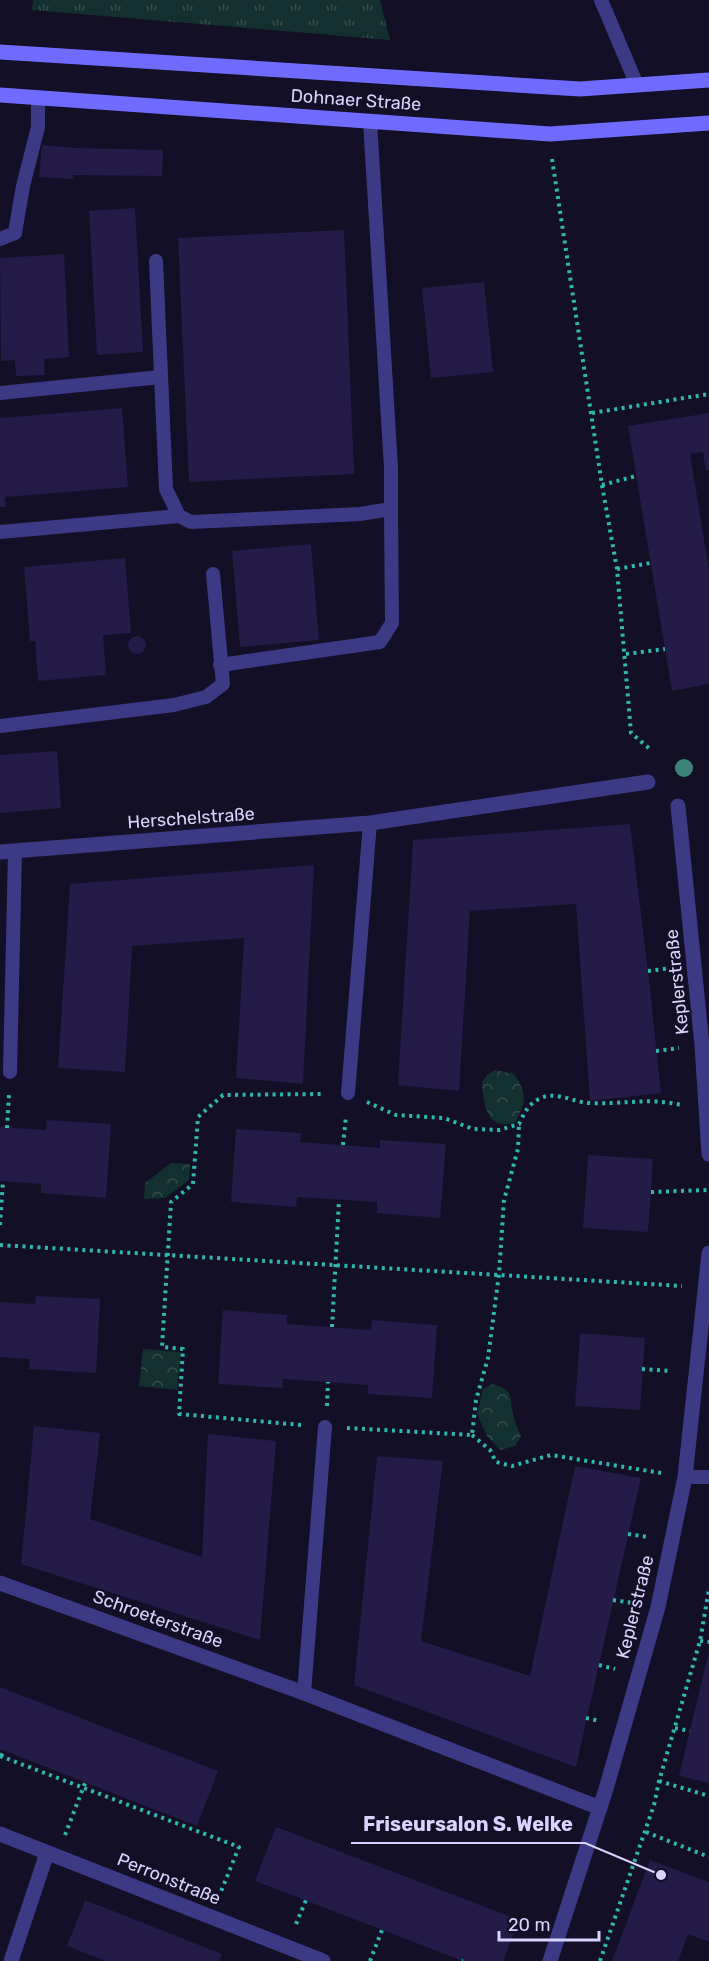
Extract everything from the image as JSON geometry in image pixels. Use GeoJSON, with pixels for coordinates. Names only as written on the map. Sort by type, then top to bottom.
{"type":"FeatureCollection","features":[{"type":"Feature","properties":{"kind":"main road","name":"Dohnaer Straße"},"geometry":{"type":"LineString","coordinates":[[0,52],[580,89],[709,80]]}},
{"type":"Feature","properties":{"kind":"main road","name":"Dohnaer Straße"},"geometry":{"type":"LineString","coordinates":[[0,95],[550,134],[709,123]]}},
{"type":"Feature","properties":{"kind":"street","name":"Herschelstraße"},"geometry":{"type":"LineString","coordinates":[[7,851],[370,823],[648,782]]}},
{"type":"Feature","properties":{"kind":"street","name":"Keplerstraße"},"geometry":{"type":"LineString","coordinates":[[678,806],[702,1045],[709,1154]]}},
{"type":"Feature","properties":{"kind":"street","name":"Keplerstraße"},"geometry":{"type":"LineString","coordinates":[[550,1961],[600,1808],[658,1607],[685,1477],[709,1253]]}},
{"type":"Feature","properties":{"kind":"street","name":"Schroeterstraße"},"geometry":{"type":"LineString","coordinates":[[0,1583],[303,1692],[600,1808]]}},
{"type":"Feature","properties":{"kind":"street","name":"Perronstraße"},"geometry":{"type":"LineString","coordinates":[[0,1834],[322,1961]]}},
{"type":"Feature","properties":{"kind":"street"},"geometry":{"type":"LineString","coordinates":[[11,1961],[52,1854]]}},
{"type":"Feature","properties":{"kind":"lane"},"geometry":{"type":"LineString","coordinates":[[601,0],[637,85]]}},
{"type":"Feature","properties":{"kind":"lane"},"geometry":{"type":"LineString","coordinates":[[0,239],[15,233],[22,186],[38,127],[38,98]]}},
{"type":"Feature","properties":{"kind":"lane"},"geometry":{"type":"LineString","coordinates":[[220,665],[380,642],[393,623],[391,468],[370,121]]}},
{"type":"Feature","properties":{"kind":"lane"},"geometry":{"type":"LineString","coordinates":[[156,261],[166,489],[179,516]]}},
{"type":"Feature","properties":{"kind":"lane"},"geometry":{"type":"LineString","coordinates":[[0,393],[161,377]]}},
{"type":"Feature","properties":{"kind":"lane"},"geometry":{"type":"LineString","coordinates":[[0,531],[179,516],[191,522],[360,514],[391,509]]}},
{"type":"Feature","properties":{"kind":"lane"},"geometry":{"type":"LineString","coordinates":[[0,726],[174,705],[206,697],[223,684],[213,574]]}},
{"type":"Feature","properties":{"kind":"lane"},"geometry":{"type":"LineString","coordinates":[[348,1094],[370,823]]}},
{"type":"Feature","properties":{"kind":"lane","name":"Herschelstraße"},"geometry":{"type":"LineString","coordinates":[[7,851],[10,1072]]}},
{"type":"Feature","properties":{"kind":"lane"},"geometry":{"type":"LineString","coordinates":[[303,1692],[325,1427]]}},
{"type":"Feature","properties":{"kind":"lane"},"geometry":{"type":"LineString","coordinates":[[685,1477],[709,1477]]}},
{"type":"Feature","properties":{"kind":"path"},"geometry":{"type":"LineString","coordinates":[[550,134],[551,154],[617,569],[631,733],[651,749]]}},
{"type":"Feature","properties":{"kind":"path"},"geometry":{"type":"LineString","coordinates":[[592,414],[709,394]]}},
{"type":"Feature","properties":{"kind":"path"},"geometry":{"type":"LineString","coordinates":[[602,485],[636,476]]}},
{"type":"Feature","properties":{"kind":"path"},"geometry":{"type":"LineString","coordinates":[[617,569],[651,562]]}},
{"type":"Feature","properties":{"kind":"path"},"geometry":{"type":"LineString","coordinates":[[626,654],[665,649]]}},
{"type":"Feature","properties":{"kind":"path"},"geometry":{"type":"LineString","coordinates":[[7,1128],[10,1072]]}},
{"type":"Feature","properties":{"kind":"path"},"geometry":{"type":"LineString","coordinates":[[519,1124],[500,1130],[473,1129],[444,1118],[396,1115],[348,1094],[223,1095],[198,1118],[193,1184],[171,1202],[162,1347],[183,1349],[179,1414],[325,1427],[472,1435],[490,1450],[496,1462],[512,1466],[551,1455],[685,1477]]}},
{"type":"Feature","properties":{"kind":"path"},"geometry":{"type":"LineString","coordinates":[[343,1145],[348,1094]]}},
{"type":"Feature","properties":{"kind":"path"},"geometry":{"type":"LineString","coordinates":[[472,1435],[476,1400],[488,1358],[499,1274],[504,1200],[518,1149],[519,1124],[527,1108],[540,1098],[567,1097],[586,1103],[663,1101],[681,1106]]}},
{"type":"Feature","properties":{"kind":"path"},"geometry":{"type":"LineString","coordinates":[[0,1225],[3,1181]]}},
{"type":"Feature","properties":{"kind":"path"},"geometry":{"type":"LineString","coordinates":[[651,1192],[709,1190]]}},
{"type":"Feature","properties":{"kind":"path"},"geometry":{"type":"LineString","coordinates":[[332,1327],[339,1200]]}},
{"type":"Feature","properties":{"kind":"path"},"geometry":{"type":"LineString","coordinates":[[0,1245],[706,1287]]}},
{"type":"Feature","properties":{"kind":"path"},"geometry":{"type":"LineString","coordinates":[[600,1961],[646,1832],[700,1641],[709,1589]]}},
{"type":"Feature","properties":{"kind":"path"},"geometry":{"type":"LineString","coordinates":[[700,1641],[709,1642]]}},
{"type":"Feature","properties":{"kind":"path"},"geometry":{"type":"LineString","coordinates":[[675,1728],[690,1731]]}},
{"type":"Feature","properties":{"kind":"path"},"geometry":{"type":"LineString","coordinates":[[4,1751],[1,1756],[84,1785],[161,1818],[238,1847],[211,1917]]}},
{"type":"Feature","properties":{"kind":"path"},"geometry":{"type":"LineString","coordinates":[[659,1781],[709,1796]]}},
{"type":"Feature","properties":{"kind":"path"},"geometry":{"type":"LineString","coordinates":[[52,1854],[84,1785]]}},
{"type":"Feature","properties":{"kind":"path"},"geometry":{"type":"LineString","coordinates":[[161,1818],[163,1812]]}},
{"type":"Feature","properties":{"kind":"path"},"geometry":{"type":"LineString","coordinates":[[646,1832],[709,1857]]}},
{"type":"Feature","properties":{"kind":"path"},"geometry":{"type":"LineString","coordinates":[[370,1961],[382,1930]]}},
{"type":"Feature","properties":{"kind":"green space"},"geometry":{"type":"Polygon","coordinates":[[[33,0],[380,0],[390,40],[32,10],[33,0]]]}},
{"type":"Feature","properties":{"kind":"green space"},"geometry":{"type":"Polygon","coordinates":[[[495,1070],[514,1074],[522,1087],[524,1098],[515,1123],[495,1122],[488,1113],[482,1082],[495,1070]]]}},
{"type":"Feature","properties":{"kind":"green space"},"geometry":{"type":"Polygon","coordinates":[[[171,1163],[190,1164],[189,1180],[165,1198],[144,1199],[145,1183],[171,1163]]]}},
{"type":"Feature","properties":{"kind":"green space"},"geometry":{"type":"Polygon","coordinates":[[[143,1349],[181,1352],[177,1390],[139,1386],[143,1349]]]}},
{"type":"Feature","properties":{"kind":"green space"},"geometry":{"type":"Polygon","coordinates":[[[493,1384],[506,1389],[509,1393],[512,1411],[521,1436],[515,1446],[500,1450],[487,1436],[477,1414],[483,1389],[493,1384]]]}},
{"type":"Feature","properties":{"kind":"building"},"geometry":{"type":"Polygon","coordinates":[[[42,145],[163,150],[162,176],[73,175],[73,179],[39,177],[42,145]]]}},
{"type":"Feature","properties":{"kind":"building"},"geometry":{"type":"Polygon","coordinates":[[[135,208],[143,352],[97,355],[89,211],[135,208]]]}},
{"type":"Feature","properties":{"kind":"building"},"geometry":{"type":"Polygon","coordinates":[[[344,230],[354,474],[189,482],[178,238],[344,230]]]}},
{"type":"Feature","properties":{"kind":"building"},"geometry":{"type":"Polygon","coordinates":[[[64,254],[69,357],[44,359],[45,375],[16,376],[15,360],[1,361],[0,258],[64,254]]]}},
{"type":"Feature","properties":{"kind":"building"},"geometry":{"type":"Polygon","coordinates":[[[484,282],[493,372],[431,378],[422,288],[484,282]]]}},
{"type":"Feature","properties":{"kind":"building"},"geometry":{"type":"Polygon","coordinates":[[[122,408],[128,487],[5,497],[6,507],[0,507],[0,418],[122,408]]]}},
{"type":"Feature","properties":{"kind":"building"},"geometry":{"type":"Polygon","coordinates":[[[709,413],[709,470],[706,471],[703,452],[690,454],[709,570],[709,684],[672,691],[628,426],[709,413]]]}},
{"type":"Feature","properties":{"kind":"building"},"geometry":{"type":"Polygon","coordinates":[[[311,544],[319,640],[240,647],[232,551],[311,544]]]}},
{"type":"Feature","properties":{"kind":"building"},"geometry":{"type":"Polygon","coordinates":[[[125,558],[131,633],[103,635],[106,675],[38,681],[35,641],[30,641],[24,567],[125,558]]]}},
{"type":"Feature","properties":{"kind":"building"},"geometry":{"type":"Polygon","coordinates":[[[137,636],[143,639],[146,645],[143,651],[137,654],[131,651],[128,645],[131,639],[137,636]]]}},
{"type":"Feature","properties":{"kind":"building"},"geometry":{"type":"Polygon","coordinates":[[[57,751],[61,808],[0,813],[0,755],[57,751]]]}},
{"type":"Feature","properties":{"kind":"building"},"geometry":{"type":"Polygon","coordinates":[[[630,824],[661,1093],[590,1101],[576,904],[470,911],[459,1091],[398,1085],[413,840],[630,824]]]}},
{"type":"Feature","properties":{"kind":"building"},"geometry":{"type":"Polygon","coordinates":[[[314,865],[303,1084],[236,1078],[244,938],[132,946],[125,1072],[58,1068],[70,884],[314,865]]]}},
{"type":"Feature","properties":{"kind":"building"},"geometry":{"type":"Polygon","coordinates":[[[47,1120],[111,1124],[106,1198],[41,1193],[41,1184],[0,1181],[0,1127],[46,1130],[47,1120]]]}},
{"type":"Feature","properties":{"kind":"building"},"geometry":{"type":"Polygon","coordinates":[[[236,1129],[301,1133],[300,1142],[380,1148],[380,1140],[446,1144],[440,1218],[377,1213],[377,1202],[297,1197],[296,1207],[231,1202],[236,1129]]]}},
{"type":"Feature","properties":{"kind":"building"},"geometry":{"type":"Polygon","coordinates":[[[588,1155],[653,1159],[648,1232],[583,1228],[588,1155]]]}},
{"type":"Feature","properties":{"kind":"building"},"geometry":{"type":"Polygon","coordinates":[[[36,1296],[100,1299],[96,1373],[29,1369],[30,1359],[0,1357],[0,1302],[35,1304],[36,1296]]]}},
{"type":"Feature","properties":{"kind":"building"},"geometry":{"type":"Polygon","coordinates":[[[223,1310],[287,1315],[287,1324],[371,1330],[372,1320],[437,1325],[432,1398],[368,1394],[368,1385],[283,1379],[283,1388],[218,1384],[223,1310]]]}},
{"type":"Feature","properties":{"kind":"building"},"geometry":{"type":"Polygon","coordinates":[[[580,1333],[645,1338],[640,1410],[575,1406],[580,1333]]]}},
{"type":"Feature","properties":{"kind":"building"},"geometry":{"type":"Polygon","coordinates":[[[34,1426],[100,1433],[90,1519],[202,1557],[208,1434],[276,1441],[260,1640],[21,1564],[34,1426]]]}},
{"type":"Feature","properties":{"kind":"building"},"geometry":{"type":"Polygon","coordinates":[[[377,1456],[443,1461],[421,1641],[530,1676],[575,1466],[641,1478],[576,1767],[354,1685],[377,1456]]]}},
{"type":"Feature","properties":{"kind":"building"},"geometry":{"type":"Polygon","coordinates":[[[709,1655],[709,1783],[679,1776],[709,1655]]]}},
{"type":"Feature","properties":{"kind":"building"},"geometry":{"type":"Polygon","coordinates":[[[0,1687],[218,1771],[197,1826],[0,1749],[0,1687]]]}},
{"type":"Feature","properties":{"kind":"building"},"geometry":{"type":"Polygon","coordinates":[[[276,1827],[519,1920],[503,1961],[463,1961],[255,1881],[276,1827]]]}},
{"type":"Feature","properties":{"kind":"building"},"geometry":{"type":"Polygon","coordinates":[[[650,1860],[709,1882],[709,1942],[688,1934],[678,1961],[612,1961],[650,1860]]]}},
{"type":"Feature","properties":{"kind":"building"},"geometry":{"type":"Polygon","coordinates":[[[85,1900],[222,1954],[219,1961],[106,1961],[67,1946],[85,1900]]]}},
{"type":"Feature","properties":{"kind":"place","name":"Friseursalon S. Welke"},"geometry":{"type":"Point","coordinates":[661,1875]}}]}
